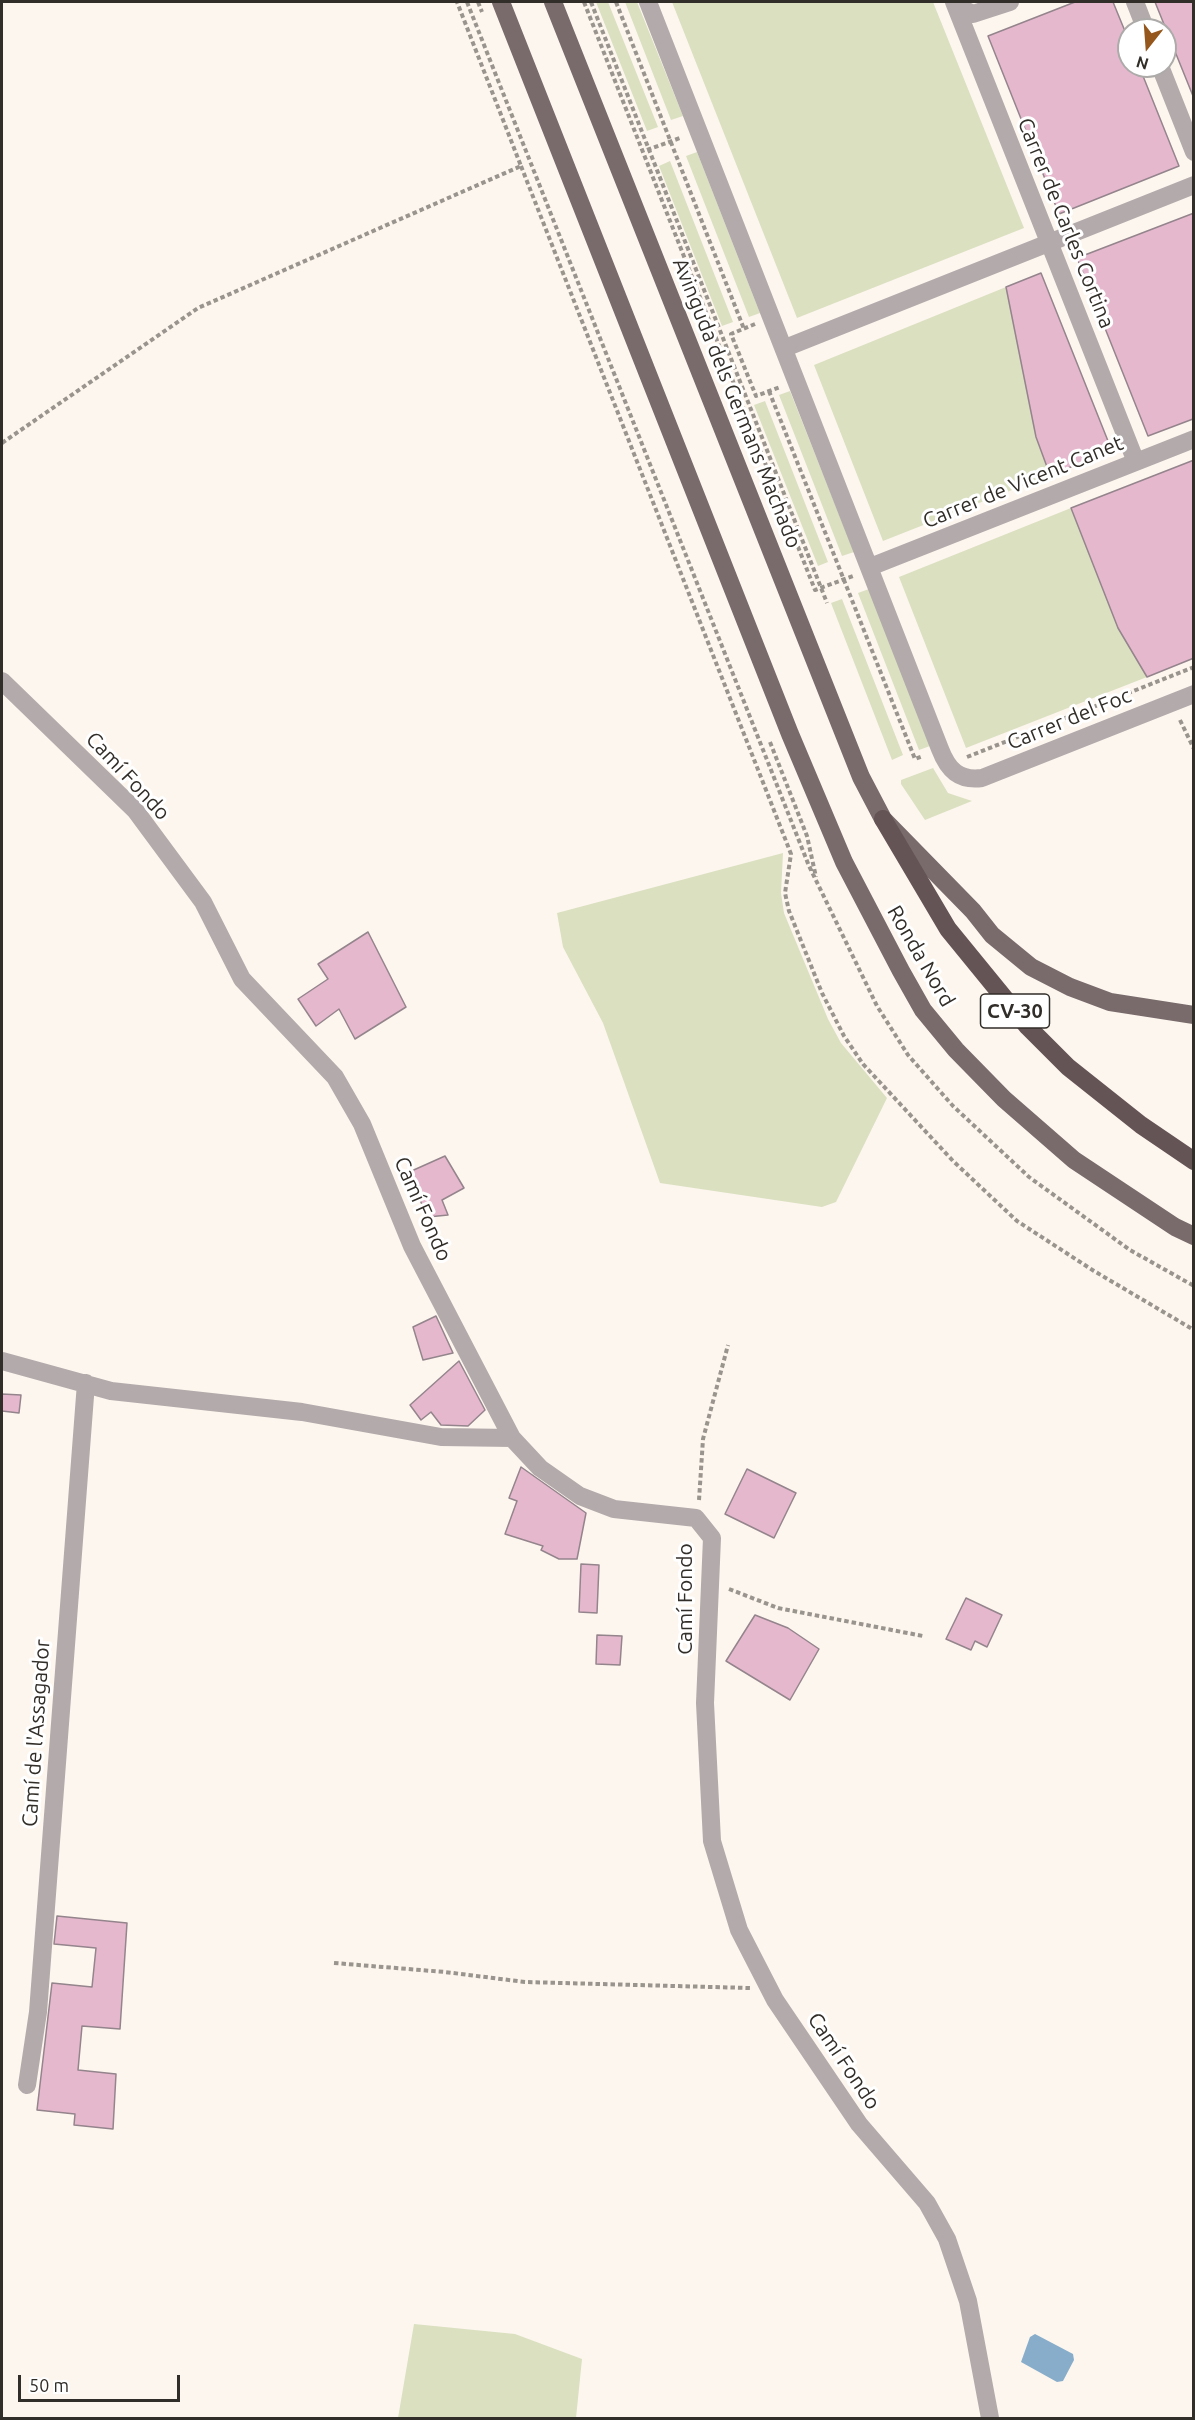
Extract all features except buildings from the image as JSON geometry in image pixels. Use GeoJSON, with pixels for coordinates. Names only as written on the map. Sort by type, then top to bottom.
{"type":"FeatureCollection","features":[{"type":"Feature","properties":{"kind":"highway","name":"Ronda Nord"},"geometry":{"type":"LineString","coordinates":[[884,819],[948,929],[1028,1027],[1068,1067],[1141,1125],[1194,1161]]}},
{"type":"Feature","properties":{"kind":"main road","name":"Ronda Nord"},"geometry":{"type":"LineString","coordinates":[[501,2],[790,734],[849,872],[923,1010],[956,1050],[1004,1099],[1074,1160],[1175,1227],[1194,1236]]}},
{"type":"Feature","properties":{"kind":"main road","name":"Avinguda dels Germans Machado"},"geometry":{"type":"LineString","coordinates":[[553,2],[861,777],[884,819],[973,911],[992,935],[1031,967],[1070,987],[1110,1002],[1194,1016]]}},
{"type":"Feature","properties":{"kind":"street"},"geometry":{"type":"LineString","coordinates":[[648,2],[940,749]]}},
{"type":"Feature","properties":{"kind":"street"},"geometry":{"type":"LineString","coordinates":[[961,3],[974,14],[1010,2]]}},
{"type":"Feature","properties":{"kind":"street"},"geometry":{"type":"LineString","coordinates":[[1135,2],[1141,18]]}},
{"type":"Feature","properties":{"kind":"street","name":"Carrer de Carles Cortina"},"geometry":{"type":"LineString","coordinates":[[961,3],[1050,242],[1136,462]]}},
{"type":"Feature","properties":{"kind":"street"},"geometry":{"type":"LineString","coordinates":[[1165,78],[1194,152]]}},
{"type":"Feature","properties":{"kind":"street"},"geometry":{"type":"LineString","coordinates":[[785,348],[1194,185]]}},
{"type":"Feature","properties":{"kind":"street","name":"Carrer de Vicent Canet"},"geometry":{"type":"LineString","coordinates":[[870,567],[1194,439]]}},
{"type":"Feature","properties":{"kind":"street","name":"Camí Fondo"},"geometry":{"type":"LineString","coordinates":[[2,681],[135,810],[203,902],[242,978],[335,1077],[362,1124],[412,1246],[512,1438],[540,1468],[580,1496],[614,1509],[696,1518],[712,1538],[712,1582],[705,1703],[712,1841],[739,1930],[768,1988],[859,2124],[927,2203],[947,2239],[969,2301],[990,2418]]}},
{"type":"Feature","properties":{"kind":"street","name":"Carrer del Foc"},"geometry":{"type":"LineString","coordinates":[[940,749],[950,769],[960,777],[982,778],[1194,694]]}},
{"type":"Feature","properties":{"kind":"street"},"geometry":{"type":"LineString","coordinates":[[2,1361],[111,1391],[302,1412],[441,1437],[512,1438]]}},
{"type":"Feature","properties":{"kind":"street","name":"Camí de l'Assagador"},"geometry":{"type":"LineString","coordinates":[[27,2085],[38,2012],[86,1383]]}},
{"type":"Feature","properties":{"kind":"path"},"geometry":{"type":"LineString","coordinates":[[2,443],[198,308],[521,166],[457,2]]}},
{"type":"Feature","properties":{"kind":"path"},"geometry":{"type":"LineString","coordinates":[[468,2],[817,883],[877,1006],[908,1055],[953,1106],[1029,1177],[1130,1250],[1194,1286]]}},
{"type":"Feature","properties":{"kind":"path"},"geometry":{"type":"LineString","coordinates":[[584,2],[646,150],[827,603]]}},
{"type":"Feature","properties":{"kind":"path"},"geometry":{"type":"LineString","coordinates":[[591,2],[646,150]]}},
{"type":"Feature","properties":{"kind":"path"},"geometry":{"type":"LineString","coordinates":[[616,2],[744,329]]}},
{"type":"Feature","properties":{"kind":"path"},"geometry":{"type":"LineString","coordinates":[[646,150],[680,138]]}},
{"type":"Feature","properties":{"kind":"path"},"geometry":{"type":"LineString","coordinates":[[761,334],[757,323],[731,334],[756,396],[782,386]]}},
{"type":"Feature","properties":{"kind":"path"},"geometry":{"type":"LineString","coordinates":[[733,370],[744,366]]}},
{"type":"Feature","properties":{"kind":"path"},"geometry":{"type":"LineString","coordinates":[[769,391],[915,759],[957,743],[965,758],[1194,667]]}},
{"type":"Feature","properties":{"kind":"path"},"geometry":{"type":"LineString","coordinates":[[821,588],[853,576]]}},
{"type":"Feature","properties":{"kind":"path"},"geometry":{"type":"LineString","coordinates":[[1175,701],[1182,725],[1194,749]]}},
{"type":"Feature","properties":{"kind":"path"},"geometry":{"type":"LineString","coordinates":[[786,782],[807,836],[817,883]]}},
{"type":"Feature","properties":{"kind":"path"},"geometry":{"type":"LineString","coordinates":[[696,1518],[703,1439],[728,1346]]}},
{"type":"Feature","properties":{"kind":"path"},"geometry":{"type":"LineString","coordinates":[[712,1582],[778,1608],[923,1636]]}},
{"type":"Feature","properties":{"kind":"path"},"geometry":{"type":"LineString","coordinates":[[334,1962],[525,1982],[731,1989],[768,1988]]}},
{"type":"Feature","properties":{"kind":"green space"},"geometry":{"type":"Polygon","coordinates":[[[596,2],[608,2],[658,127],[647,131],[596,2]]]}},
{"type":"Feature","properties":{"kind":"green space"},"geometry":{"type":"Polygon","coordinates":[[[625,2],[637,2],[683,116],[671,120],[625,2]]]}},
{"type":"Feature","properties":{"kind":"green space"},"geometry":{"type":"Polygon","coordinates":[[[672,2],[933,2],[1024,228],[797,318],[672,2]]]}},
{"type":"Feature","properties":{"kind":"green space"},"geometry":{"type":"Polygon","coordinates":[[[697,152],[760,313],[749,317],[686,156],[697,152]]]}},
{"type":"Feature","properties":{"kind":"green space"},"geometry":{"type":"Polygon","coordinates":[[[670,161],[733,322],[722,326],[659,166],[670,161]]]}},
{"type":"Feature","properties":{"kind":"green space"},"geometry":{"type":"Polygon","coordinates":[[[1006,287],[1036,437],[1050,475],[883,541],[814,365],[1006,287]]]}},
{"type":"Feature","properties":{"kind":"green space"},"geometry":{"type":"Polygon","coordinates":[[[790,391],[854,552],[842,556],[779,395],[790,391]]]}},
{"type":"Feature","properties":{"kind":"green space"},"geometry":{"type":"Polygon","coordinates":[[[765,401],[828,562],[818,566],[754,405],[765,401]]]}},
{"type":"Feature","properties":{"kind":"green space"},"geometry":{"type":"Polygon","coordinates":[[[1071,508],[1119,629],[1147,677],[966,748],[899,577],[1071,508]]]}},
{"type":"Feature","properties":{"kind":"green space"},"geometry":{"type":"Polygon","coordinates":[[[869,589],[930,746],[919,750],[858,593],[869,589]]]}},
{"type":"Feature","properties":{"kind":"green space"},"geometry":{"type":"Polygon","coordinates":[[[842,599],[903,755],[892,760],[831,603],[842,599]]]}},
{"type":"Feature","properties":{"kind":"green space"},"geometry":{"type":"Polygon","coordinates":[[[933,768],[948,793],[972,801],[925,820],[901,784],[901,780],[933,768]]]}},
{"type":"Feature","properties":{"kind":"green space"},"geometry":{"type":"Polygon","coordinates":[[[783,853],[781,893],[784,913],[828,1019],[841,1043],[887,1098],[836,1202],[822,1207],[660,1183],[603,1023],[563,947],[557,913],[783,853]]]}},
{"type":"Feature","properties":{"kind":"green space"},"geometry":{"type":"Polygon","coordinates":[[[414,2324],[515,2334],[582,2359],[576,2418],[398,2418],[414,2324]]]}},
{"type":"Feature","properties":{"kind":"water"},"geometry":{"type":"Polygon","coordinates":[[[1035,2334],[1073,2354],[1074,2360],[1063,2381],[1057,2382],[1021,2362],[1030,2337],[1035,2334]]]}}]}
